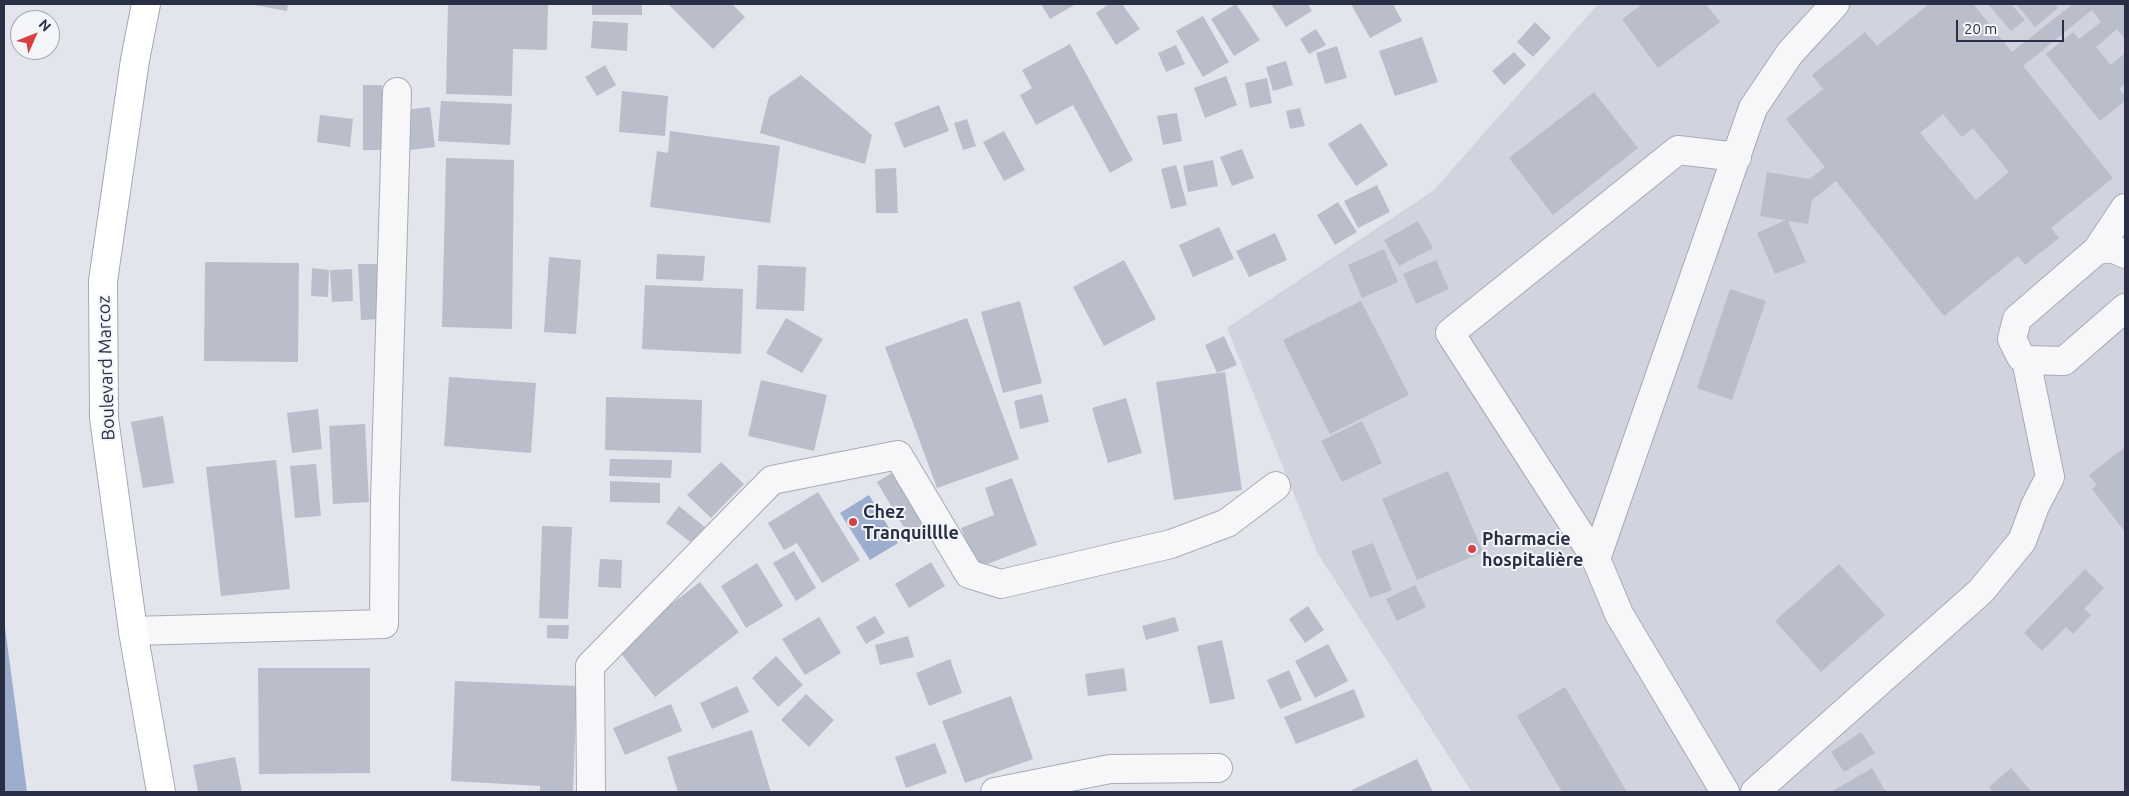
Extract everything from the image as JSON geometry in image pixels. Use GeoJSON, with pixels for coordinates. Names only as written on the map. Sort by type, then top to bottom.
{"type":"FeatureCollection","features":[{"type":"Feature","properties":{"kind":"main road","name":"Boulevard Marcoz"},"geometry":{"type":"LineString","coordinates":[[146,4],[135,60],[104,281],[104,418],[133,631],[162,792]]}},
{"type":"Feature","properties":{"kind":"street"},"geometry":{"type":"LineString","coordinates":[[1596,559],[1753,108],[1790,53],[1835,4]]}},
{"type":"Feature","properties":{"kind":"street"},"geometry":{"type":"LineString","coordinates":[[133,631],[384,624],[385,500],[397,92]]}},
{"type":"Feature","properties":{"kind":"street"},"geometry":{"type":"LineString","coordinates":[[1725,792],[1619,614],[1596,559],[1450,333],[1678,150],[1737,157]]}},
{"type":"Feature","properties":{"kind":"street"},"geometry":{"type":"LineString","coordinates":[[2125,208],[2097,250],[2017,319],[2012,339],[2021,357],[2026,360],[2064,361],[2125,308]]}},
{"type":"Feature","properties":{"kind":"street"},"geometry":{"type":"LineString","coordinates":[[2097,250],[2112,248],[2125,254]]}},
{"type":"Feature","properties":{"kind":"street"},"geometry":{"type":"LineString","coordinates":[[1755,792],[1981,591],[2022,541],[2035,506],[2050,477],[2026,360]]}},
{"type":"Feature","properties":{"kind":"street"},"geometry":{"type":"LineString","coordinates":[[591,792],[590,666],[772,480],[898,455],[969,574],[1001,584],[1171,544],[1227,523],[1276,486]]}},
{"type":"Feature","properties":{"kind":"street"},"geometry":{"type":"LineString","coordinates":[[995,792],[1110,769],[1218,768]]}},
{"type":"Feature","properties":{"kind":"shaded area"},"geometry":{"type":"Polygon","coordinates":[[[1598,4],[2125,4],[2125,792],[1472,792],[1318,554],[1227,328],[1433,191],[1598,4]]]}},
{"type":"Feature","properties":{"kind":"water"},"geometry":{"type":"Polygon","coordinates":[[[869,495],[898,543],[870,560],[840,513],[869,495]]]}},
{"type":"Feature","properties":{"kind":"water"},"geometry":{"type":"Polygon","coordinates":[[[4,620],[27,792],[4,792],[4,620]]]}},
{"type":"Feature","properties":{"kind":"building"},"geometry":{"type":"Polygon","coordinates":[[[248,4],[288,4],[287,11],[248,4]]]}},
{"type":"Feature","properties":{"kind":"building"},"geometry":{"type":"Polygon","coordinates":[[[448,4],[548,4],[547,50],[513,49],[512,96],[446,94],[448,4]]]}},
{"type":"Feature","properties":{"kind":"building"},"geometry":{"type":"Polygon","coordinates":[[[592,4],[642,4],[642,15],[592,15],[592,4]]]}},
{"type":"Feature","properties":{"kind":"building"},"geometry":{"type":"Polygon","coordinates":[[[668,4],[732,4],[745,17],[713,49],[668,4]]]}},
{"type":"Feature","properties":{"kind":"building"},"geometry":{"type":"Polygon","coordinates":[[[1041,4],[1076,4],[1050,19],[1041,4]]]}},
{"type":"Feature","properties":{"kind":"building"},"geometry":{"type":"Polygon","coordinates":[[[1109,4],[1122,4],[1140,29],[1116,45],[1096,13],[1109,4]]]}},
{"type":"Feature","properties":{"kind":"building"},"geometry":{"type":"Polygon","coordinates":[[[1236,4],[1260,40],[1234,56],[1211,19],[1236,4]]]}},
{"type":"Feature","properties":{"kind":"building"},"geometry":{"type":"Polygon","coordinates":[[[1271,4],[1308,4],[1312,11],[1286,27],[1271,4]]]}},
{"type":"Feature","properties":{"kind":"building"},"geometry":{"type":"Polygon","coordinates":[[[1351,4],[1393,4],[1402,21],[1370,38],[1351,4]]]}},
{"type":"Feature","properties":{"kind":"building"},"geometry":{"type":"Polygon","coordinates":[[[1643,4],[1706,4],[1720,22],[1658,68],[1622,19],[1643,4]]]}},
{"type":"Feature","properties":{"kind":"building"},"geometry":{"type":"Polygon","coordinates":[[[1929,4],[1973,4],[2012,52],[2073,4],[2125,4],[2125,39],[2117,29],[2096,47],[2111,65],[2125,53],[2125,84],[2119,89],[2125,96],[2125,101],[2100,121],[2046,54],[2073,32],[2079,39],[2101,22],[2092,10],[2023,66],[2113,178],[2051,228],[2059,238],[2025,265],[2018,256],[1944,316],[1836,181],[1812,200],[1808,224],[1788,221],[1806,262],[1775,274],[1757,233],[1786,220],[1760,216],[1767,172],[1810,179],[1825,167],[1786,119],[1823,89],[1812,75],[1865,32],[1877,46],[1929,4]],[[1943,114],[1920,133],[1976,200],[2009,172],[1973,128],[1962,137],[1943,114]]]}},
{"type":"Feature","properties":{"kind":"building"},"geometry":{"type":"Polygon","coordinates":[[[1988,4],[2011,4],[2025,20],[2011,31],[1988,4]]]}},
{"type":"Feature","properties":{"kind":"building"},"geometry":{"type":"Polygon","coordinates":[[[2016,4],[2055,4],[2058,8],[2035,27],[2016,4]]]}},
{"type":"Feature","properties":{"kind":"building"},"geometry":{"type":"Polygon","coordinates":[[[1203,16],[1229,62],[1203,77],[1176,31],[1203,16]]]}},
{"type":"Feature","properties":{"kind":"building"},"geometry":{"type":"Polygon","coordinates":[[[593,21],[628,23],[627,51],[591,48],[593,21]]]}},
{"type":"Feature","properties":{"kind":"building"},"geometry":{"type":"Polygon","coordinates":[[[1535,22],[1551,38],[1533,57],[1517,42],[1535,22]]]}},
{"type":"Feature","properties":{"kind":"building"},"geometry":{"type":"Polygon","coordinates":[[[1316,29],[1326,45],[1309,54],[1300,39],[1316,29]]]}},
{"type":"Feature","properties":{"kind":"building"},"geometry":{"type":"Polygon","coordinates":[[[1422,37],[1438,82],[1395,96],[1379,51],[1422,37]]]}},
{"type":"Feature","properties":{"kind":"building"},"geometry":{"type":"Polygon","coordinates":[[[1070,44],[1133,160],[1110,173],[1073,105],[1036,125],[1020,95],[1032,88],[1022,70],[1070,44]]]}},
{"type":"Feature","properties":{"kind":"building"},"geometry":{"type":"Polygon","coordinates":[[[1176,45],[1185,64],[1166,72],[1158,53],[1176,45]]]}},
{"type":"Feature","properties":{"kind":"building"},"geometry":{"type":"Polygon","coordinates":[[[1337,46],[1347,78],[1325,84],[1316,53],[1337,46]]]}},
{"type":"Feature","properties":{"kind":"building"},"geometry":{"type":"Polygon","coordinates":[[[1514,52],[1526,65],[1504,85],[1492,71],[1514,52]]]}},
{"type":"Feature","properties":{"kind":"building"},"geometry":{"type":"Polygon","coordinates":[[[1286,61],[1293,85],[1273,91],[1266,67],[1286,61]]]}},
{"type":"Feature","properties":{"kind":"building"},"geometry":{"type":"Polygon","coordinates":[[[605,65],[616,85],[597,96],[585,77],[605,65]]]}},
{"type":"Feature","properties":{"kind":"building"},"geometry":{"type":"Polygon","coordinates":[[[801,75],[872,135],[865,164],[760,133],[769,97],[801,75]]]}},
{"type":"Feature","properties":{"kind":"building"},"geometry":{"type":"Polygon","coordinates":[[[1226,76],[1237,105],[1205,118],[1194,88],[1226,76]]]}},
{"type":"Feature","properties":{"kind":"building"},"geometry":{"type":"Polygon","coordinates":[[[1267,78],[1272,103],[1250,108],[1245,83],[1267,78]]]}},
{"type":"Feature","properties":{"kind":"building"},"geometry":{"type":"Polygon","coordinates":[[[363,85],[382,85],[382,150],[363,150],[363,85]]]}},
{"type":"Feature","properties":{"kind":"building"},"geometry":{"type":"Polygon","coordinates":[[[622,91],[668,96],[665,136],[619,132],[622,91]]]}},
{"type":"Feature","properties":{"kind":"building"},"geometry":{"type":"Polygon","coordinates":[[[1594,92],[1638,148],[1553,215],[1509,158],[1594,92]]]}},
{"type":"Feature","properties":{"kind":"building"},"geometry":{"type":"Polygon","coordinates":[[[441,101],[512,104],[510,145],[438,141],[441,101]]]}},
{"type":"Feature","properties":{"kind":"building"},"geometry":{"type":"Polygon","coordinates":[[[939,105],[949,131],[904,148],[894,123],[939,105]]]}},
{"type":"Feature","properties":{"kind":"building"},"geometry":{"type":"Polygon","coordinates":[[[430,107],[435,147],[410,150],[405,110],[430,107]]]}},
{"type":"Feature","properties":{"kind":"building"},"geometry":{"type":"Polygon","coordinates":[[[1300,108],[1305,126],[1290,129],[1286,111],[1300,108]]]}},
{"type":"Feature","properties":{"kind":"building"},"geometry":{"type":"Polygon","coordinates":[[[1177,113],[1182,141],[1163,145],[1157,116],[1177,113]]]}},
{"type":"Feature","properties":{"kind":"building"},"geometry":{"type":"Polygon","coordinates":[[[320,115],[353,119],[350,147],[317,142],[320,115]]]}},
{"type":"Feature","properties":{"kind":"building"},"geometry":{"type":"Polygon","coordinates":[[[967,119],[976,146],[963,150],[954,123],[967,119]]]}},
{"type":"Feature","properties":{"kind":"building"},"geometry":{"type":"Polygon","coordinates":[[[1361,123],[1388,165],[1356,186],[1328,144],[1361,123]]]}},
{"type":"Feature","properties":{"kind":"building"},"geometry":{"type":"Polygon","coordinates":[[[670,131],[780,146],[770,223],[650,207],[657,151],[668,153],[670,131]]]}},
{"type":"Feature","properties":{"kind":"building"},"geometry":{"type":"Polygon","coordinates":[[[1004,131],[1025,170],[1004,181],[983,142],[1004,131]]]}},
{"type":"Feature","properties":{"kind":"building"},"geometry":{"type":"Polygon","coordinates":[[[1242,149],[1254,178],[1232,186],[1220,157],[1242,149]]]}},
{"type":"Feature","properties":{"kind":"building"},"geometry":{"type":"Polygon","coordinates":[[[446,158],[514,160],[512,329],[442,327],[446,158]]]}},
{"type":"Feature","properties":{"kind":"building"},"geometry":{"type":"Polygon","coordinates":[[[1213,160],[1218,186],[1188,192],[1183,166],[1213,160]]]}},
{"type":"Feature","properties":{"kind":"building"},"geometry":{"type":"Polygon","coordinates":[[[1176,165],[1187,205],[1171,209],[1161,169],[1176,165]]]}},
{"type":"Feature","properties":{"kind":"building"},"geometry":{"type":"Polygon","coordinates":[[[896,168],[898,213],[876,213],[875,169],[896,168]]]}},
{"type":"Feature","properties":{"kind":"building"},"geometry":{"type":"Polygon","coordinates":[[[1377,185],[1390,212],[1358,228],[1344,201],[1377,185]]]}},
{"type":"Feature","properties":{"kind":"building"},"geometry":{"type":"Polygon","coordinates":[[[1338,202],[1357,232],[1335,245],[1317,215],[1338,202]]]}},
{"type":"Feature","properties":{"kind":"building"},"geometry":{"type":"Polygon","coordinates":[[[1418,221],[1433,248],[1399,266],[1384,240],[1418,221]]]}},
{"type":"Feature","properties":{"kind":"building"},"geometry":{"type":"Polygon","coordinates":[[[1219,227],[1234,259],[1193,277],[1179,245],[1219,227]]]}},
{"type":"Feature","properties":{"kind":"building"},"geometry":{"type":"Polygon","coordinates":[[[1275,233],[1287,260],[1249,277],[1236,251],[1275,233]]]}},
{"type":"Feature","properties":{"kind":"building"},"geometry":{"type":"Polygon","coordinates":[[[1384,249],[1398,282],[1362,298],[1348,265],[1384,249]]]}},
{"type":"Feature","properties":{"kind":"building"},"geometry":{"type":"Polygon","coordinates":[[[657,254],[705,256],[703,281],[656,279],[657,254]]]}},
{"type":"Feature","properties":{"kind":"building"},"geometry":{"type":"Polygon","coordinates":[[[549,257],[581,260],[576,334],[544,332],[549,257]]]}},
{"type":"Feature","properties":{"kind":"building"},"geometry":{"type":"Polygon","coordinates":[[[1124,260],[1156,319],[1104,346],[1073,287],[1124,260]]]}},
{"type":"Feature","properties":{"kind":"building"},"geometry":{"type":"Polygon","coordinates":[[[1436,260],[1449,289],[1416,304],[1403,274],[1436,260]]]}},
{"type":"Feature","properties":{"kind":"building"},"geometry":{"type":"Polygon","coordinates":[[[205,262],[299,263],[298,362],[204,361],[205,262]]]}},
{"type":"Feature","properties":{"kind":"building"},"geometry":{"type":"Polygon","coordinates":[[[358,264],[379,264],[382,319],[361,320],[358,264]]]}},
{"type":"Feature","properties":{"kind":"building"},"geometry":{"type":"Polygon","coordinates":[[[758,265],[806,267],[804,311],[756,309],[758,265]]]}},
{"type":"Feature","properties":{"kind":"building"},"geometry":{"type":"Polygon","coordinates":[[[312,268],[329,270],[328,297],[311,296],[312,268]]]}},
{"type":"Feature","properties":{"kind":"building"},"geometry":{"type":"Polygon","coordinates":[[[352,269],[353,301],[332,302],[330,270],[352,269]]]}},
{"type":"Feature","properties":{"kind":"building"},"geometry":{"type":"Polygon","coordinates":[[[645,285],[743,289],[741,354],[642,349],[645,285]]]}},
{"type":"Feature","properties":{"kind":"building"},"geometry":{"type":"Polygon","coordinates":[[[1730,289],[1766,301],[1732,400],[1697,388],[1730,289]]]}},
{"type":"Feature","properties":{"kind":"building"},"geometry":{"type":"Polygon","coordinates":[[[1020,301],[1042,383],[1003,393],[981,312],[1020,301]]]}},
{"type":"Feature","properties":{"kind":"building"},"geometry":{"type":"Polygon","coordinates":[[[1361,301],[1409,395],[1330,434],[1283,340],[1361,301]]]}},
{"type":"Feature","properties":{"kind":"building"},"geometry":{"type":"Polygon","coordinates":[[[786,318],[823,339],[802,373],[766,353],[786,318]]]}},
{"type":"Feature","properties":{"kind":"building"},"geometry":{"type":"Polygon","coordinates":[[[967,318],[1019,459],[937,488],[885,347],[967,318]]]}},
{"type":"Feature","properties":{"kind":"building"},"geometry":{"type":"Polygon","coordinates":[[[1224,336],[1237,365],[1217,373],[1205,345],[1224,336]]]}},
{"type":"Feature","properties":{"kind":"building"},"geometry":{"type":"Polygon","coordinates":[[[1225,372],[1242,490],[1174,500],[1156,382],[1225,372]]]}},
{"type":"Feature","properties":{"kind":"building"},"geometry":{"type":"Polygon","coordinates":[[[449,377],[536,383],[531,453],[444,446],[449,377]]]}},
{"type":"Feature","properties":{"kind":"building"},"geometry":{"type":"Polygon","coordinates":[[[761,380],[827,395],[814,451],[748,436],[761,380]]]}},
{"type":"Feature","properties":{"kind":"building"},"geometry":{"type":"Polygon","coordinates":[[[1042,394],[1049,422],[1020,429],[1014,401],[1042,394]]]}},
{"type":"Feature","properties":{"kind":"building"},"geometry":{"type":"Polygon","coordinates":[[[606,397],[702,400],[701,453],[605,450],[606,397]]]}},
{"type":"Feature","properties":{"kind":"building"},"geometry":{"type":"Polygon","coordinates":[[[1126,398],[1142,453],[1108,463],[1092,408],[1126,398]]]}},
{"type":"Feature","properties":{"kind":"building"},"geometry":{"type":"Polygon","coordinates":[[[318,409],[322,449],[292,453],[287,413],[318,409]]]}},
{"type":"Feature","properties":{"kind":"building"},"geometry":{"type":"Polygon","coordinates":[[[163,416],[174,483],[143,488],[131,422],[163,416]]]}},
{"type":"Feature","properties":{"kind":"building"},"geometry":{"type":"Polygon","coordinates":[[[1362,421],[1382,463],[1342,482],[1321,441],[1362,421]]]}},
{"type":"Feature","properties":{"kind":"building"},"geometry":{"type":"Polygon","coordinates":[[[365,424],[369,502],[333,504],[329,426],[365,424]]]}},
{"type":"Feature","properties":{"kind":"building"},"geometry":{"type":"Polygon","coordinates":[[[2125,447],[2125,532],[2092,489],[2097,485],[2089,475],[2125,447]]]}},
{"type":"Feature","properties":{"kind":"building"},"geometry":{"type":"Polygon","coordinates":[[[610,459],[672,460],[671,478],[609,476],[610,459]]]}},
{"type":"Feature","properties":{"kind":"building"},"geometry":{"type":"Polygon","coordinates":[[[276,460],[290,589],[221,596],[206,467],[276,460]]]}},
{"type":"Feature","properties":{"kind":"building"},"geometry":{"type":"Polygon","coordinates":[[[721,462],[744,484],[711,518],[687,495],[721,462]]]}},
{"type":"Feature","properties":{"kind":"building"},"geometry":{"type":"Polygon","coordinates":[[[316,464],[321,516],[295,518],[290,466],[316,464]]]}},
{"type":"Feature","properties":{"kind":"building"},"geometry":{"type":"Polygon","coordinates":[[[895,471],[929,531],[912,541],[877,482],[895,471]]]}},
{"type":"Feature","properties":{"kind":"building"},"geometry":{"type":"Polygon","coordinates":[[[1448,471],[1483,552],[1417,580],[1382,499],[1448,471]]]}},
{"type":"Feature","properties":{"kind":"building"},"geometry":{"type":"Polygon","coordinates":[[[1012,478],[1037,545],[977,568],[961,528],[994,515],[985,488],[1012,478]]]}},
{"type":"Feature","properties":{"kind":"building"},"geometry":{"type":"Polygon","coordinates":[[[610,481],[660,483],[660,503],[610,502],[610,481]]]}},
{"type":"Feature","properties":{"kind":"building"},"geometry":{"type":"Polygon","coordinates":[[[818,492],[860,560],[822,583],[797,543],[784,550],[768,523],[818,492]]]}},
{"type":"Feature","properties":{"kind":"building"},"geometry":{"type":"Polygon","coordinates":[[[679,506],[706,528],[693,544],[666,523],[679,506]]]}},
{"type":"Feature","properties":{"kind":"building"},"geometry":{"type":"Polygon","coordinates":[[[542,526],[572,527],[568,619],[539,618],[542,526]]]}},
{"type":"Feature","properties":{"kind":"building"},"geometry":{"type":"Polygon","coordinates":[[[1373,543],[1392,590],[1370,598],[1351,551],[1373,543]]]}},
{"type":"Feature","properties":{"kind":"building"},"geometry":{"type":"Polygon","coordinates":[[[794,551],[816,588],[796,601],[773,563],[794,551]]]}},
{"type":"Feature","properties":{"kind":"building"},"geometry":{"type":"Polygon","coordinates":[[[600,559],[622,560],[621,588],[598,587],[600,559]]]}},
{"type":"Feature","properties":{"kind":"building"},"geometry":{"type":"Polygon","coordinates":[[[931,562],[945,586],[909,608],[895,584],[931,562]]]}},
{"type":"Feature","properties":{"kind":"building"},"geometry":{"type":"Polygon","coordinates":[[[757,563],[783,606],[746,628],[721,586],[757,563]]]}},
{"type":"Feature","properties":{"kind":"building"},"geometry":{"type":"Polygon","coordinates":[[[1839,564],[1885,615],[1821,672],[1775,621],[1839,564]]]}},
{"type":"Feature","properties":{"kind":"building"},"geometry":{"type":"Polygon","coordinates":[[[2085,569],[2104,588],[2084,609],[2091,615],[2073,634],[2066,627],[2042,651],[2024,633],[2085,569]]]}},
{"type":"Feature","properties":{"kind":"building"},"geometry":{"type":"Polygon","coordinates":[[[700,582],[739,632],[655,697],[616,647],[700,582]]]}},
{"type":"Feature","properties":{"kind":"building"},"geometry":{"type":"Polygon","coordinates":[[[1415,585],[1426,607],[1397,621],[1386,599],[1415,585]]]}},
{"type":"Feature","properties":{"kind":"building"},"geometry":{"type":"Polygon","coordinates":[[[1308,606],[1324,630],[1305,643],[1289,619],[1308,606]]]}},
{"type":"Feature","properties":{"kind":"building"},"geometry":{"type":"Polygon","coordinates":[[[875,616],[885,633],[866,644],[856,627],[875,616]]]}},
{"type":"Feature","properties":{"kind":"building"},"geometry":{"type":"Polygon","coordinates":[[[819,617],[841,653],[805,675],[782,639],[819,617]]]}},
{"type":"Feature","properties":{"kind":"building"},"geometry":{"type":"Polygon","coordinates":[[[1175,617],[1179,631],[1146,640],[1142,626],[1175,617]]]}},
{"type":"Feature","properties":{"kind":"building"},"geometry":{"type":"Polygon","coordinates":[[[547,625],[569,625],[568,639],[547,638],[547,625]]]}},
{"type":"Feature","properties":{"kind":"building"},"geometry":{"type":"Polygon","coordinates":[[[908,636],[914,657],[880,665],[875,645],[908,636]]]}},
{"type":"Feature","properties":{"kind":"building"},"geometry":{"type":"Polygon","coordinates":[[[1222,640],[1235,699],[1210,704],[1197,646],[1222,640]]]}},
{"type":"Feature","properties":{"kind":"building"},"geometry":{"type":"Polygon","coordinates":[[[1328,644],[1348,681],[1315,698],[1295,661],[1328,644]]]}},
{"type":"Feature","properties":{"kind":"building"},"geometry":{"type":"Polygon","coordinates":[[[776,656],[803,685],[778,707],[752,678],[776,656]]]}},
{"type":"Feature","properties":{"kind":"building"},"geometry":{"type":"Polygon","coordinates":[[[950,659],[962,693],[929,706],[916,673],[950,659]]]}},
{"type":"Feature","properties":{"kind":"building"},"geometry":{"type":"Polygon","coordinates":[[[258,668],[370,668],[370,773],[259,774],[258,668]]]}},
{"type":"Feature","properties":{"kind":"building"},"geometry":{"type":"Polygon","coordinates":[[[1124,668],[1127,691],[1088,696],[1085,674],[1124,668]]]}},
{"type":"Feature","properties":{"kind":"building"},"geometry":{"type":"Polygon","coordinates":[[[1289,670],[1302,700],[1280,709],[1267,680],[1289,670]]]}},
{"type":"Feature","properties":{"kind":"building"},"geometry":{"type":"Polygon","coordinates":[[[455,681],[577,686],[573,792],[540,792],[540,786],[451,781],[455,681]]]}},
{"type":"Feature","properties":{"kind":"building"},"geometry":{"type":"Polygon","coordinates":[[[737,686],[749,712],[712,729],[700,703],[737,686]]]}},
{"type":"Feature","properties":{"kind":"building"},"geometry":{"type":"Polygon","coordinates":[[[1565,687],[1627,792],[1562,792],[1517,716],[1565,687]]]}},
{"type":"Feature","properties":{"kind":"building"},"geometry":{"type":"Polygon","coordinates":[[[1354,689],[1365,717],[1296,744],[1284,717],[1354,689]]]}},
{"type":"Feature","properties":{"kind":"building"},"geometry":{"type":"Polygon","coordinates":[[[806,694],[834,720],[809,747],[781,720],[806,694]]]}},
{"type":"Feature","properties":{"kind":"building"},"geometry":{"type":"Polygon","coordinates":[[[1011,696],[1033,759],[965,783],[942,721],[1011,696]]]}},
{"type":"Feature","properties":{"kind":"building"},"geometry":{"type":"Polygon","coordinates":[[[671,704],[682,731],[625,755],[613,728],[671,704]]]}},
{"type":"Feature","properties":{"kind":"building"},"geometry":{"type":"Polygon","coordinates":[[[752,730],[771,792],[678,792],[667,757],[752,730]]]}},
{"type":"Feature","properties":{"kind":"building"},"geometry":{"type":"Polygon","coordinates":[[[1861,732],[1875,753],[1844,772],[1831,752],[1861,732]]]}},
{"type":"Feature","properties":{"kind":"building"},"geometry":{"type":"Polygon","coordinates":[[[935,743],[947,773],[906,788],[895,757],[935,743]]]}},
{"type":"Feature","properties":{"kind":"building"},"geometry":{"type":"Polygon","coordinates":[[[235,757],[242,792],[198,792],[193,765],[235,757]]]}},
{"type":"Feature","properties":{"kind":"building"},"geometry":{"type":"Polygon","coordinates":[[[1417,759],[1433,792],[1353,792],[1352,790],[1417,759]]]}},
{"type":"Feature","properties":{"kind":"building"},"geometry":{"type":"Polygon","coordinates":[[[1872,768],[1886,792],[1831,792],[1872,768]]]}},
{"type":"Feature","properties":{"kind":"building"},"geometry":{"type":"Polygon","coordinates":[[[2011,768],[2032,792],[1993,792],[1989,787],[2011,768]]]}},
{"type":"Feature","properties":{"kind":"place","name":"Chez Tranquilllle"},"geometry":{"type":"Point","coordinates":[853,522]}},
{"type":"Feature","properties":{"kind":"place","name":"Pharmacie hospitalière"},"geometry":{"type":"Point","coordinates":[1472,549]}}]}
